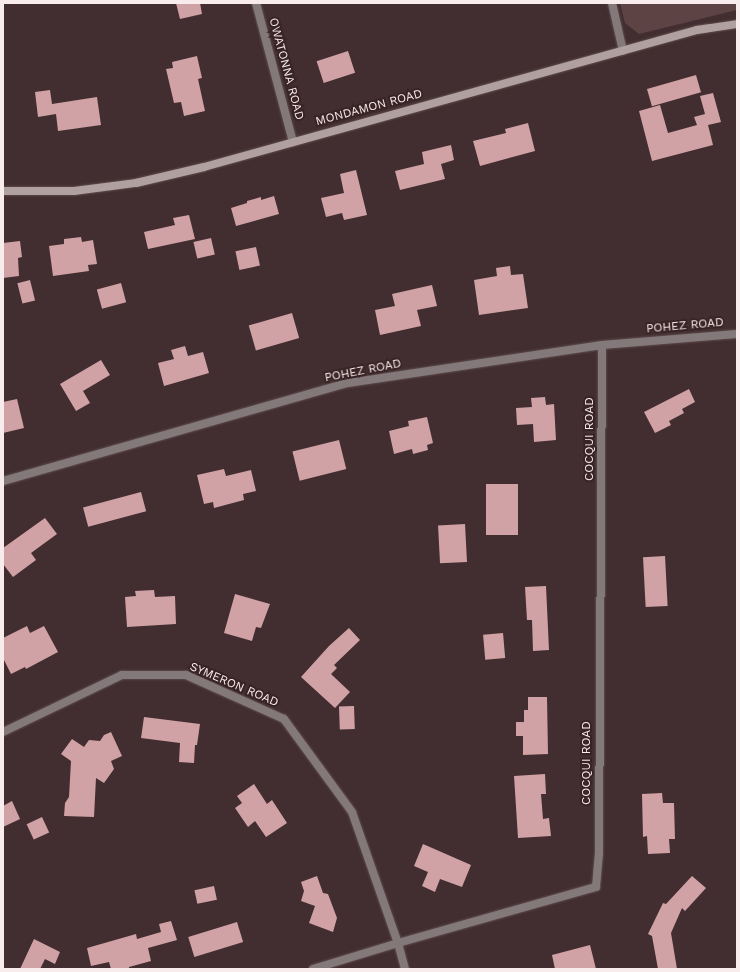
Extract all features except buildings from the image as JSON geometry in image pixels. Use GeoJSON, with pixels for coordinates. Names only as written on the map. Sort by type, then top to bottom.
{"type":"FeatureCollection","features":[{"type":"Feature","properties":{"kind":"street","name":"OWATONNA ROAD"},"geometry":{"type":"LineString","coordinates":[[256,3],[293,142]]}},
{"type":"Feature","properties":{"kind":"street"},"geometry":{"type":"LineString","coordinates":[[612,3],[623,51]]}},
{"type":"Feature","properties":{"kind":"street","name":"MONDAMON ROAD"},"geometry":{"type":"LineString","coordinates":[[3,191],[74,191],[136,183],[204,167],[697,30],[737,24]]}},
{"type":"Feature","properties":{"kind":"street","name":"POHEZ ROAD"},"geometry":{"type":"LineString","coordinates":[[3,481],[348,383],[602,345],[737,334]]}},
{"type":"Feature","properties":{"kind":"street","name":"COCQUI ROAD"},"geometry":{"type":"LineString","coordinates":[[313,969],[398,943],[596,887],[599,853],[602,345]]}},
{"type":"Feature","properties":{"kind":"street","name":"SYMERON ROAD"},"geometry":{"type":"LineString","coordinates":[[3,732],[122,675],[186,675],[284,719],[352,812],[398,943],[405,969]]}},
{"type":"Feature","properties":{"kind":"shaded area"},"geometry":{"type":"Polygon","coordinates":[[[620,3],[737,3],[737,10],[639,34],[625,23],[620,3]]]}}]}
